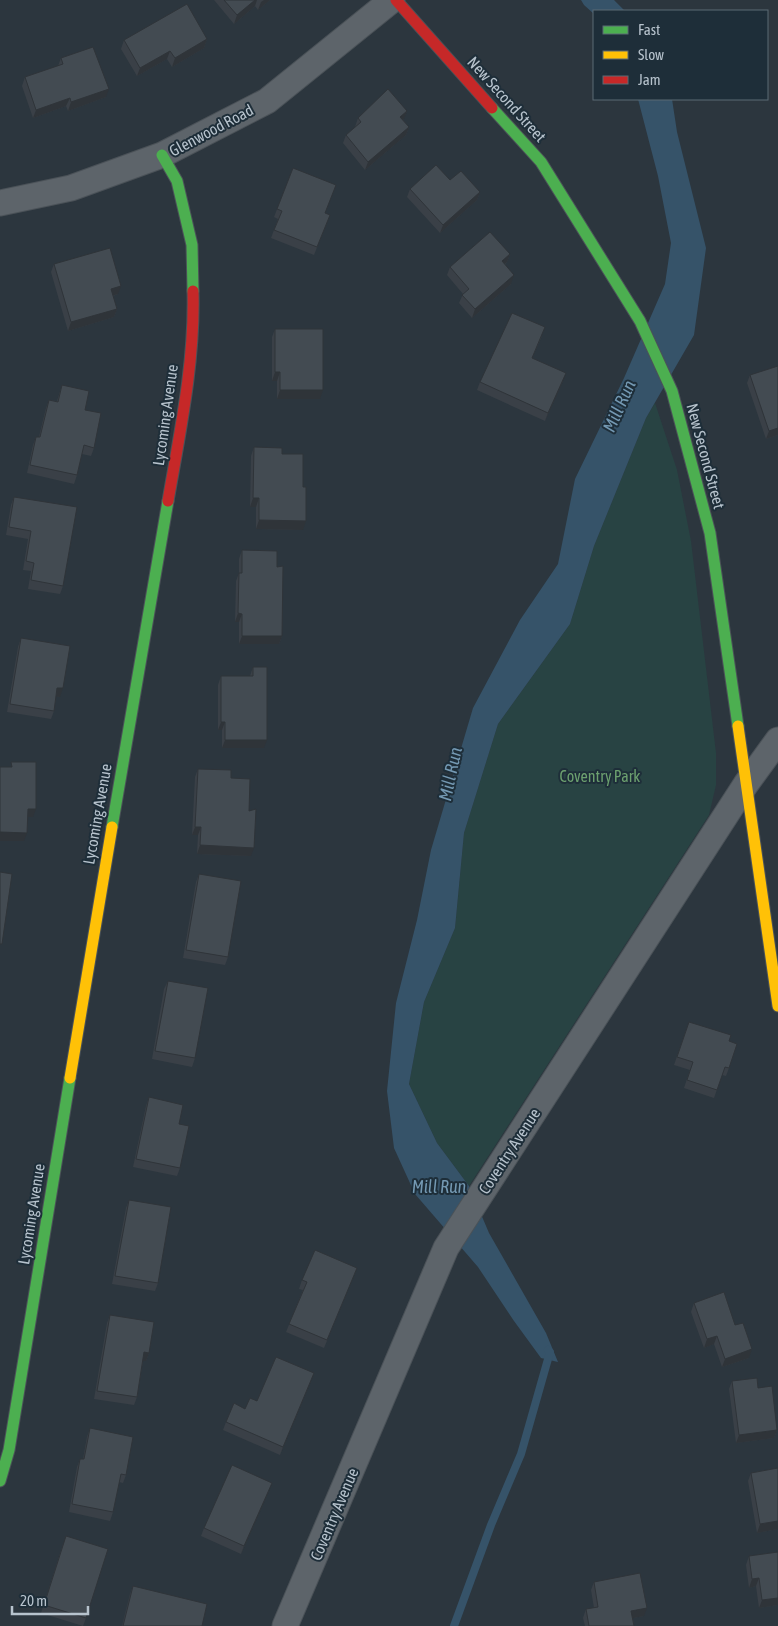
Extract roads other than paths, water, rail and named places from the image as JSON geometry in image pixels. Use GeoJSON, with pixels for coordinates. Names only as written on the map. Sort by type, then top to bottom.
{"type":"FeatureCollection","features":[{"type":"Feature","properties":{"kind":"street","name":"Glenwood Road"},"geometry":{"type":"LineString","coordinates":[[0,203],[71,188],[162,155],[267,100],[394,0]]}},
{"type":"Feature","properties":{"kind":"street","name":"New Second Street"},"geometry":{"type":"LineString","coordinates":[[394,0],[541,162],[640,321],[672,391],[710,533],[778,1006]]}},
{"type":"Feature","properties":{"kind":"street","name":"Lycoming Avenue"},"geometry":{"type":"LineString","coordinates":[[0,1481],[9,1450],[98,907],[186,398],[194,313],[192,245],[177,181],[162,155]]}},
{"type":"Feature","properties":{"kind":"street","name":"Coventry Avenue"},"geometry":{"type":"LineString","coordinates":[[285,1626],[446,1248],[746,784],[778,740]]}},
{"type":"Feature","properties":{"kind":"water"},"geometry":{"type":"Polygon","coordinates":[[[581,0],[614,0],[624,10],[593,10],[593,13],[581,0]]]}},
{"type":"Feature","properties":{"kind":"water","name":"Mill Run"},"geometry":{"type":"Polygon","coordinates":[[[638,100],[672,100],[677,132],[706,248],[694,335],[646,418],[594,546],[570,624],[498,724],[464,833],[455,928],[424,1002],[409,1084],[437,1143],[469,1186],[489,1233],[546,1333],[558,1362],[541,1358],[478,1267],[415,1194],[394,1148],[387,1091],[396,1003],[417,920],[431,850],[473,708],[520,620],[558,564],[575,479],[624,378],[665,284],[671,243],[658,176],[638,100]]]}},
{"type":"Feature","properties":{"kind":"waterway","name":"Mill Run"},"geometry":{"type":"LineString","coordinates":[[454,1626],[491,1525],[521,1454],[550,1352],[548,1350]]}},
{"type":"Feature","properties":{"kind":"park label","name":"Coventry Park"},"geometry":{"type":"Point","coordinates":[600,776]}}]}
